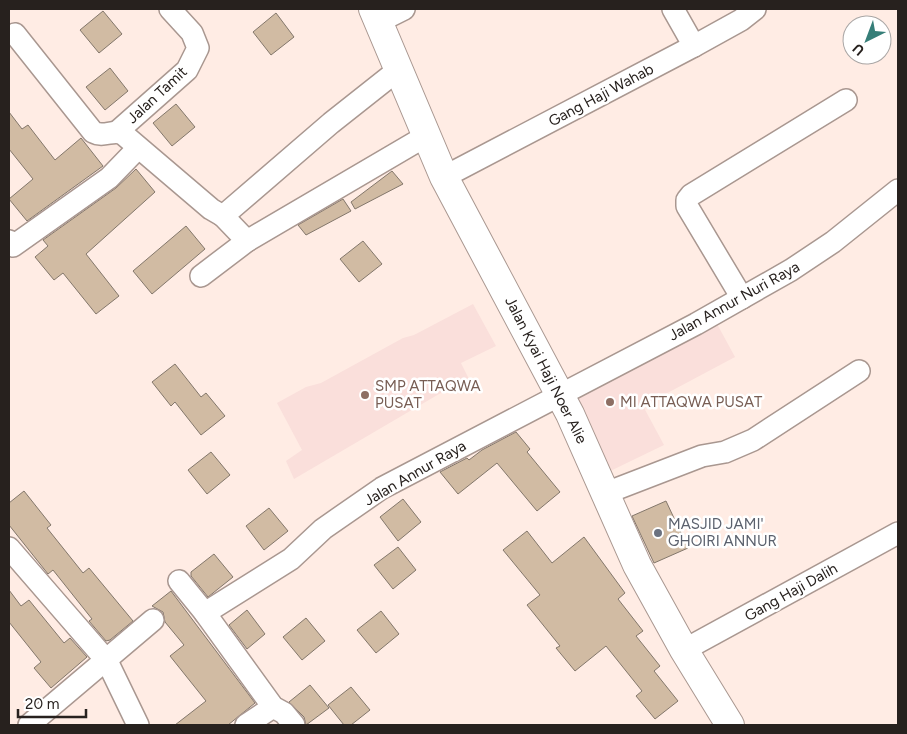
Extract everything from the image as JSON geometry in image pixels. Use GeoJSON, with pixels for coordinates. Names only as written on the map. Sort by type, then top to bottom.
{"type":"FeatureCollection","features":[{"type":"Feature","properties":{"kind":"street","name":"Jalan Tamit"},"geometry":{"type":"LineString","coordinates":[[118,132],[187,70],[198,48],[192,33],[170,9]]}},
{"type":"Feature","properties":{"kind":"street"},"geometry":{"type":"LineString","coordinates":[[376,15],[404,9]]}},
{"type":"Feature","properties":{"kind":"street"},"geometry":{"type":"LineString","coordinates":[[673,9],[694,46]]}},
{"type":"Feature","properties":{"kind":"street","name":"Gang Haji Wahab"},"geometry":{"type":"LineString","coordinates":[[444,177],[694,46],[740,20],[755,9]]}},
{"type":"Feature","properties":{"kind":"street","name":"Jalan Kyai Haji Noer Alie"},"geometry":{"type":"LineString","coordinates":[[376,15],[444,177],[570,414],[637,565],[684,650],[730,725]]}},
{"type":"Feature","properties":{"kind":"street"},"geometry":{"type":"LineString","coordinates":[[15,34],[87,127],[99,135],[118,132],[211,209],[223,216],[247,241]]}},
{"type":"Feature","properties":{"kind":"street"},"geometry":{"type":"LineString","coordinates":[[223,216],[331,123],[398,70]]}},
{"type":"Feature","properties":{"kind":"street"},"geometry":{"type":"LineString","coordinates":[[742,298],[687,206],[686,200],[691,195],[846,100]]}},
{"type":"Feature","properties":{"kind":"street"},"geometry":{"type":"LineString","coordinates":[[201,276],[247,241],[426,136]]}},
{"type":"Feature","properties":{"kind":"street"},"geometry":{"type":"LineString","coordinates":[[11,243],[109,178],[138,148]]}},
{"type":"Feature","properties":{"kind":"street","name":"Jalan Annur Nuri Raya"},"geometry":{"type":"LineString","coordinates":[[558,394],[696,324],[791,270],[833,242],[898,190]]}},
{"type":"Feature","properties":{"kind":"street"},"geometry":{"type":"LineString","coordinates":[[606,493],[702,456],[724,452],[753,440],[859,371]]}},
{"type":"Feature","properties":{"kind":"street","name":"Jalan Annur Raya"},"geometry":{"type":"LineString","coordinates":[[205,613],[291,559],[323,529],[382,488],[558,394]]}},
{"type":"Feature","properties":{"kind":"street","name":"Gang Haji Dalih"},"geometry":{"type":"LineString","coordinates":[[684,650],[898,533]]}},
{"type":"Feature","properties":{"kind":"street"},"geometry":{"type":"LineString","coordinates":[[9,548],[106,661],[138,725]]}},
{"type":"Feature","properties":{"kind":"street"},"geometry":{"type":"LineString","coordinates":[[179,581],[205,613],[273,707],[284,713],[294,725]]}},
{"type":"Feature","properties":{"kind":"street"},"geometry":{"type":"LineString","coordinates":[[29,725],[153,620]]}},
{"type":"Feature","properties":{"kind":"street"},"geometry":{"type":"LineString","coordinates":[[246,725],[273,707]]}},
{"type":"Feature","properties":{"kind":"shaded area","name":"SMP ATTAQWA PUSAT"},"geometry":{"type":"Polygon","coordinates":[[[473,304],[496,346],[461,363],[469,379],[451,387],[294,479],[286,461],[302,450],[277,403],[306,387],[321,383],[403,338],[414,335],[473,304]]]}},
{"type":"Feature","properties":{"kind":"shaded area","name":"MI ATTAQWA PUSAT"},"geometry":{"type":"Polygon","coordinates":[[[717,324],[735,357],[643,406],[664,445],[600,476],[565,397],[717,324]]]}},
{"type":"Feature","properties":{"kind":"building"},"geometry":{"type":"Polygon","coordinates":[[[103,11],[122,34],[99,53],[80,30],[103,11]]]}},
{"type":"Feature","properties":{"kind":"building"},"geometry":{"type":"Polygon","coordinates":[[[276,13],[294,37],[271,55],[253,32],[276,13]]]}},
{"type":"Feature","properties":{"kind":"building"},"geometry":{"type":"Polygon","coordinates":[[[110,68],[128,91],[105,110],[86,87],[110,68]]]}},
{"type":"Feature","properties":{"kind":"building"},"geometry":{"type":"Polygon","coordinates":[[[176,104],[195,127],[172,146],[153,123],[176,104]]]}},
{"type":"Feature","properties":{"kind":"building"},"geometry":{"type":"Polygon","coordinates":[[[9,112],[22,129],[28,125],[55,160],[81,138],[103,166],[27,221],[9,199],[33,179],[9,149],[9,112]]]}},
{"type":"Feature","properties":{"kind":"building"},"geometry":{"type":"Polygon","coordinates":[[[136,169],[155,192],[86,254],[119,296],[96,314],[63,273],[54,280],[35,257],[48,246],[43,240],[116,188],[136,169]]]}},
{"type":"Feature","properties":{"kind":"building"},"geometry":{"type":"Polygon","coordinates":[[[392,171],[403,184],[355,209],[351,202],[392,171]]]}},
{"type":"Feature","properties":{"kind":"building"},"geometry":{"type":"Polygon","coordinates":[[[343,199],[351,211],[306,235],[298,225],[343,199]]]}},
{"type":"Feature","properties":{"kind":"building"},"geometry":{"type":"Polygon","coordinates":[[[186,226],[205,249],[152,294],[133,271],[186,226]]]}},
{"type":"Feature","properties":{"kind":"building"},"geometry":{"type":"Polygon","coordinates":[[[363,241],[382,264],[359,282],[340,259],[363,241]]]}},
{"type":"Feature","properties":{"kind":"building"},"geometry":{"type":"Polygon","coordinates":[[[175,364],[201,397],[206,393],[225,416],[201,435],[175,402],[171,406],[152,382],[175,364]]]}},
{"type":"Feature","properties":{"kind":"building"},"geometry":{"type":"Polygon","coordinates":[[[516,432],[530,449],[527,452],[560,492],[537,511],[497,463],[458,494],[440,472],[467,458],[469,460],[482,450],[516,432]]]}},
{"type":"Feature","properties":{"kind":"building"},"geometry":{"type":"Polygon","coordinates":[[[211,452],[230,475],[207,494],[188,470],[211,452]]]}},
{"type":"Feature","properties":{"kind":"building"},"geometry":{"type":"Polygon","coordinates":[[[24,491],[51,525],[47,528],[83,573],[89,568],[133,621],[110,640],[106,641],[89,621],[92,619],[53,570],[48,574],[9,525],[9,503],[24,491]]]}},
{"type":"Feature","properties":{"kind":"building"},"geometry":{"type":"Polygon","coordinates":[[[403,499],[421,522],[398,541],[380,517],[403,499]]]}},
{"type":"Feature","properties":{"kind":"building","name":"MASJID JAMI' GHOIRI ANNUR"},"geometry":{"type":"Polygon","coordinates":[[[666,501],[688,548],[654,563],[632,516],[666,501]]]}},
{"type":"Feature","properties":{"kind":"building"},"geometry":{"type":"Polygon","coordinates":[[[269,508],[288,531],[264,550],[246,526],[269,508]]]}},
{"type":"Feature","properties":{"kind":"building"},"geometry":{"type":"Polygon","coordinates":[[[527,531],[552,563],[584,537],[625,593],[618,599],[643,631],[636,636],[660,666],[654,671],[678,701],[655,719],[636,696],[642,691],[606,646],[575,671],[556,648],[560,646],[527,605],[540,595],[503,550],[527,531]]]}},
{"type":"Feature","properties":{"kind":"building"},"geometry":{"type":"Polygon","coordinates":[[[398,547],[416,570],[393,589],[374,565],[398,547]]]}},
{"type":"Feature","properties":{"kind":"building"},"geometry":{"type":"Polygon","coordinates":[[[214,554],[233,577],[208,597],[191,576],[191,572],[214,554]]]}},
{"type":"Feature","properties":{"kind":"building"},"geometry":{"type":"Polygon","coordinates":[[[9,590],[21,606],[29,600],[64,643],[70,638],[87,657],[51,688],[34,668],[41,662],[9,622],[9,590]]]}},
{"type":"Feature","properties":{"kind":"building"},"geometry":{"type":"Polygon","coordinates":[[[171,591],[255,703],[228,725],[175,725],[206,701],[170,656],[184,645],[165,622],[163,612],[152,606],[171,591]]]}},
{"type":"Feature","properties":{"kind":"building"},"geometry":{"type":"Polygon","coordinates":[[[247,610],[265,634],[247,649],[229,625],[247,610]]]}},
{"type":"Feature","properties":{"kind":"building"},"geometry":{"type":"Polygon","coordinates":[[[381,611],[399,634],[376,653],[357,630],[381,611]]]}},
{"type":"Feature","properties":{"kind":"building"},"geometry":{"type":"Polygon","coordinates":[[[306,618],[325,641],[302,660],[283,637],[306,618]]]}},
{"type":"Feature","properties":{"kind":"building"},"geometry":{"type":"Polygon","coordinates":[[[310,685],[329,708],[306,725],[304,717],[289,702],[310,685]]]}},
{"type":"Feature","properties":{"kind":"building"},"geometry":{"type":"Polygon","coordinates":[[[351,687],[370,710],[351,725],[344,725],[328,705],[351,687]]]}},
{"type":"Feature","properties":{"kind":"place","name":"SMP ATTAQWA PUSAT"},"geometry":{"type":"Point","coordinates":[365,395]}},
{"type":"Feature","properties":{"kind":"place","name":"MI ATTAQWA PUSAT"},"geometry":{"type":"Point","coordinates":[610,402]}},
{"type":"Feature","properties":{"kind":"place","name":"MASJID JAMI' GHOIRI ANNUR"},"geometry":{"type":"Point","coordinates":[658,533]}}]}
